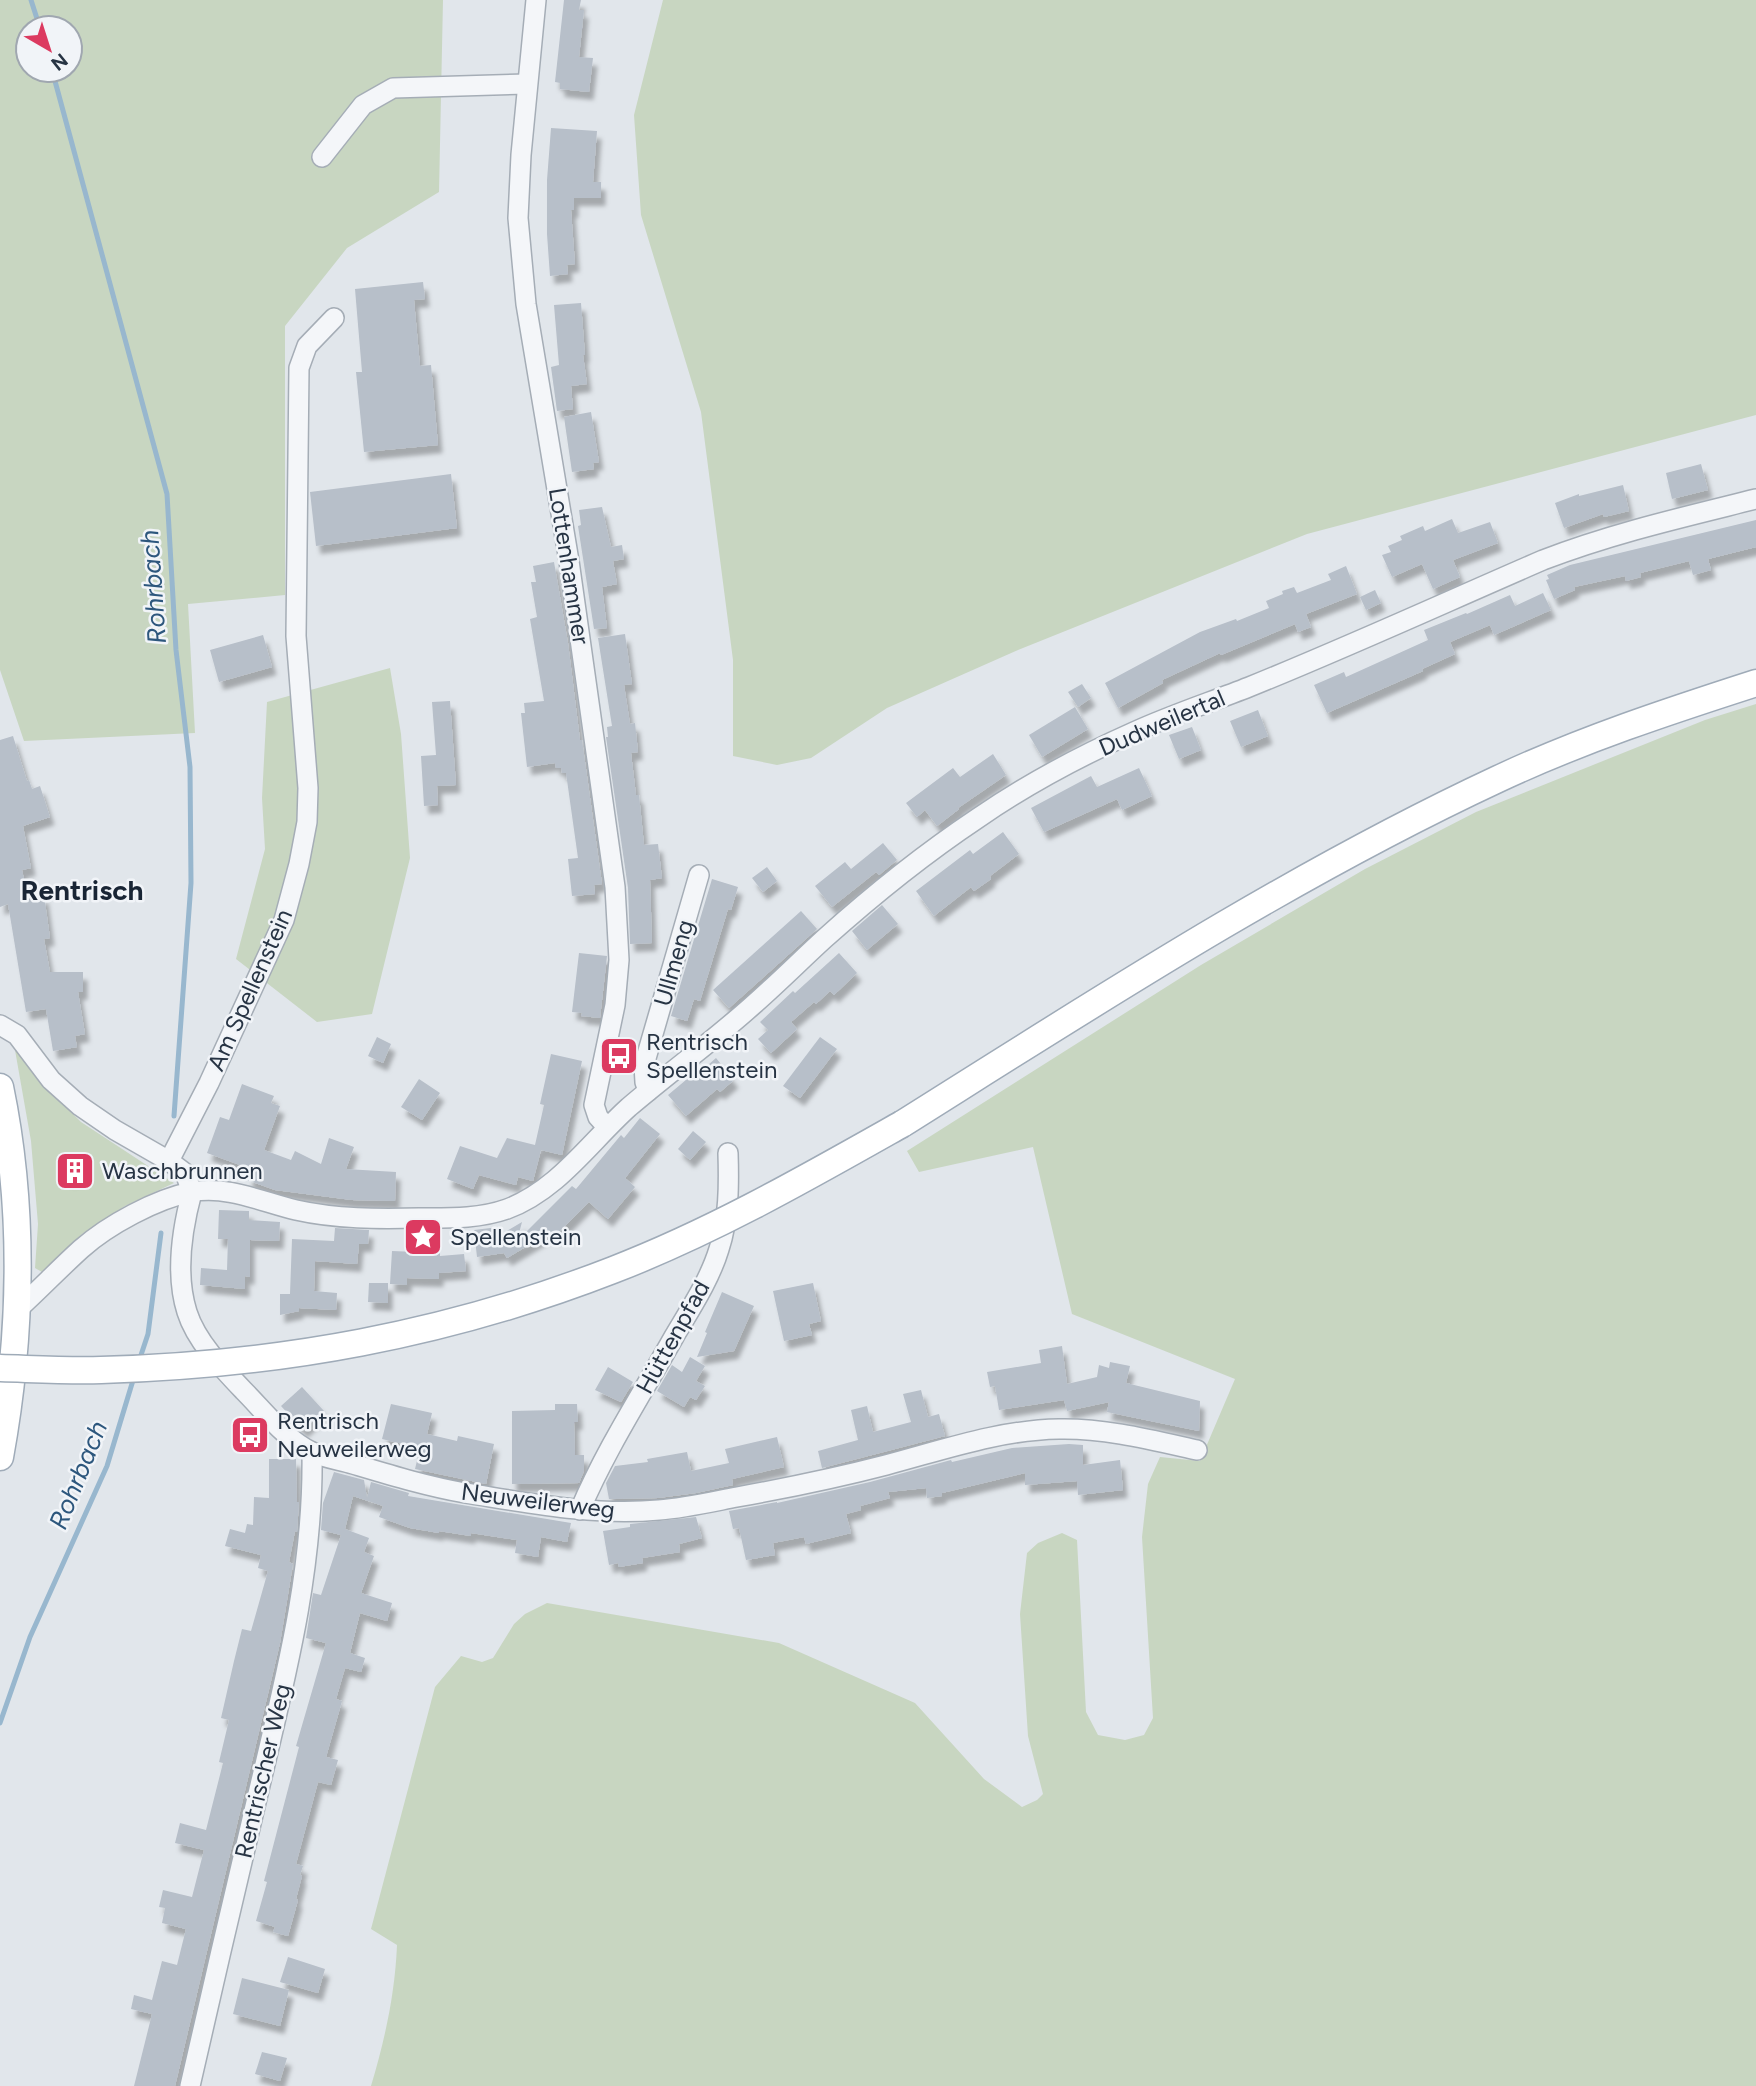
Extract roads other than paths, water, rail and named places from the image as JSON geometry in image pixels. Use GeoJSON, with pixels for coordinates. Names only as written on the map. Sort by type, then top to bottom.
{"type":"FeatureCollection","features":[{"type":"Feature","properties":{"kind":"main road"},"geometry":{"type":"LineString","coordinates":[[0,1368],[99,1370],[258,1359],[384,1339],[524,1303],[627,1264],[735,1215],[902,1124],[1200,939],[1283,890],[1393,832],[1499,779],[1564,751],[1661,714],[1756,683]]}},
{"type":"Feature","properties":{"kind":"main road"},"geometry":{"type":"LineString","coordinates":[[0,1087],[13,1165],[17,1241],[17,1310],[12,1376],[1,1452]]}},
{"type":"Feature","properties":{"kind":"street","name":"Lottenhammer"},"geometry":{"type":"LineString","coordinates":[[536,0],[520,155],[518,218],[526,304],[569,561],[615,887],[619,961],[615,1005],[594,1105],[598,1117],[607,1127]]}},
{"type":"Feature","properties":{"kind":"street"},"geometry":{"type":"LineString","coordinates":[[322,157],[363,105],[393,88],[527,84]]}},
{"type":"Feature","properties":{"kind":"street","name":"Am Spellenstein"},"geometry":{"type":"LineString","coordinates":[[169,1161],[209,1083],[284,920],[299,864],[307,822],[308,788],[296,636],[299,368],[307,346],[334,318]]}},
{"type":"Feature","properties":{"kind":"street","name":"Dudweilertal"},"geometry":{"type":"LineString","coordinates":[[648,1091],[714,1039],[844,922],[919,860],[980,816],[1076,760],[1135,732],[1252,685],[1544,559],[1622,533],[1756,499]]}},
{"type":"Feature","properties":{"kind":"street","name":"Ullmeng"},"geometry":{"type":"LineString","coordinates":[[648,1091],[643,1065],[699,875]]}},
{"type":"Feature","properties":{"kind":"street"},"geometry":{"type":"LineString","coordinates":[[0,1025],[17,1035],[51,1080],[80,1106],[184,1173],[192,1192]]}},
{"type":"Feature","properties":{"kind":"street"},"geometry":{"type":"LineString","coordinates":[[17,1310],[85,1245],[128,1217],[158,1203],[192,1192],[239,1194],[337,1217],[432,1218],[482,1215],[505,1210],[550,1185],[607,1127],[648,1091]]}},
{"type":"Feature","properties":{"kind":"street","name":"Hüttenpfad"},"geometry":{"type":"LineString","coordinates":[[580,1510],[595,1476],[711,1270],[720,1247],[727,1208],[728,1153]]}},
{"type":"Feature","properties":{"kind":"street","name":"Neuweilerweg"},"geometry":{"type":"LineString","coordinates":[[192,1192],[185,1219],[181,1263],[187,1313],[207,1347],[239,1385],[283,1429],[312,1452],[442,1489],[580,1510],[629,1512],[696,1505],[808,1485],[973,1442],[1033,1431],[1083,1429],[1151,1439],[1197,1450]]}},
{"type":"Feature","properties":{"kind":"street","name":"Rentrischer Weg"},"geometry":{"type":"LineString","coordinates":[[190,2086],[297,1621],[310,1537],[312,1452]]}},
{"type":"Feature","properties":{"kind":"waterway","name":"Rohrbach"},"geometry":{"type":"LineString","coordinates":[[31,0],[36,14]]}},
{"type":"Feature","properties":{"kind":"waterway","name":"Rohrbach"},"geometry":{"type":"LineString","coordinates":[[56,84],[167,494],[176,650],[190,767],[191,883],[174,1116]]}},
{"type":"Feature","properties":{"kind":"waterway","name":"Rohrbach"},"geometry":{"type":"LineString","coordinates":[[139,1361],[148,1334],[161,1233]]}},
{"type":"Feature","properties":{"kind":"waterway","name":"Rohrbach"},"geometry":{"type":"LineString","coordinates":[[0,1723],[30,1637],[107,1466],[134,1377]]}},
{"type":"Feature","properties":{"kind":"place","name":"Rentrisch Spellenstein"},"geometry":{"type":"Point","coordinates":[619,1056]}},
{"type":"Feature","properties":{"kind":"place","name":"Waschbrunnen"},"geometry":{"type":"Point","coordinates":[75,1171]}},
{"type":"Feature","properties":{"kind":"place","name":"Spellenstein"},"geometry":{"type":"Point","coordinates":[423,1237]}},
{"type":"Feature","properties":{"kind":"place","name":"Rentrisch Neuweilerweg"},"geometry":{"type":"Point","coordinates":[250,1435]}},
{"type":"Feature","properties":{"kind":"district","name":"Rentrisch"},"geometry":{"type":"Point","coordinates":[82,890]}}]}
